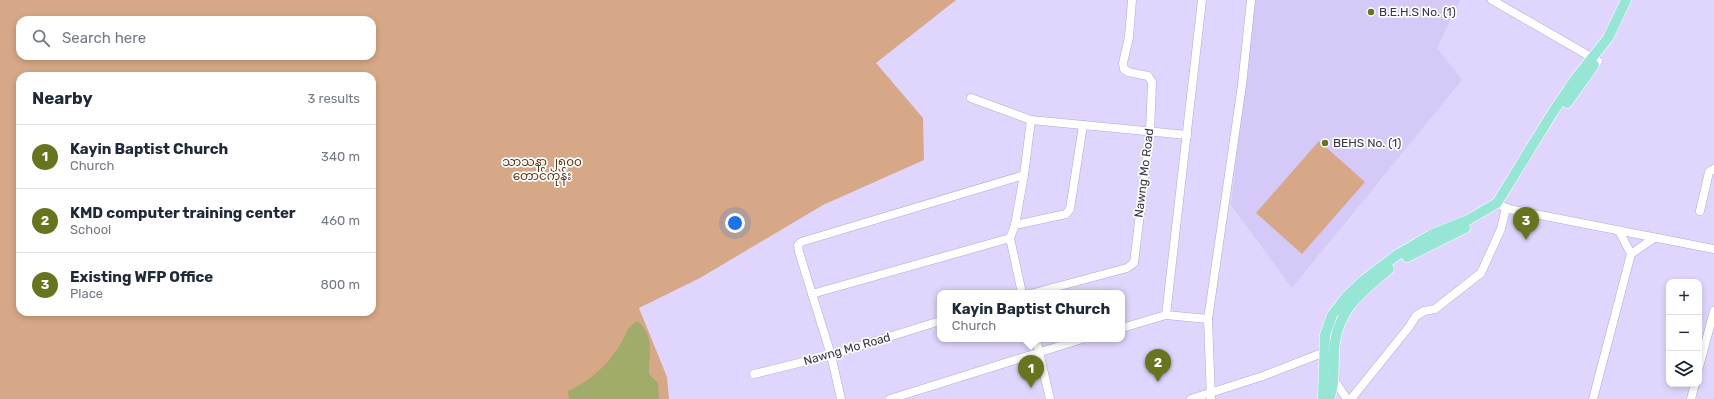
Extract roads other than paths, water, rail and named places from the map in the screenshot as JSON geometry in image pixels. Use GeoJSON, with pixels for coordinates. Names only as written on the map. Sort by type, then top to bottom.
{"type":"FeatureCollection","features":[{"type":"Feature","properties":{"kind":"main road"},"geometry":{"type":"LineString","coordinates":[[1322,399],[1330,350],[1340,320],[1352,302],[1369,285],[1399,261],[1434,242],[1474,224],[1502,205],[1525,172],[1557,117],[1608,38],[1626,0]]}},
{"type":"Feature","properties":{"kind":"main road"},"geometry":{"type":"LineString","coordinates":[[1595,59],[1614,41],[1630,10],[1632,0]]}},
{"type":"Feature","properties":{"kind":"main road"},"geometry":{"type":"LineString","coordinates":[[1329,399],[1334,380],[1330,350]]}},
{"type":"Feature","properties":{"kind":"street","name":"Nawng Mo Road"},"geometry":{"type":"LineString","coordinates":[[1045,290],[1126,268],[1134,263],[1150,131],[1151,78],[1128,72],[1124,69],[1123,63],[1129,37],[1132,0]]}},
{"type":"Feature","properties":{"kind":"street"},"geometry":{"type":"LineString","coordinates":[[1166,315],[1202,0]]}},
{"type":"Feature","properties":{"kind":"street"},"geometry":{"type":"LineString","coordinates":[[1211,396],[1208,319],[1242,85],[1251,0]]}},
{"type":"Feature","properties":{"kind":"street"},"geometry":{"type":"LineString","coordinates":[[1492,0],[1595,59]]}},
{"type":"Feature","properties":{"kind":"street"},"geometry":{"type":"LineString","coordinates":[[971,98],[1031,120],[1187,135]]}},
{"type":"Feature","properties":{"kind":"street"},"geometry":{"type":"LineString","coordinates":[[1021,290],[1010,238],[1024,175],[1031,120]]}},
{"type":"Feature","properties":{"kind":"street"},"geometry":{"type":"LineString","coordinates":[[1014,225],[1066,214],[1070,208],[1083,125]]}},
{"type":"Feature","properties":{"kind":"street"},"geometry":{"type":"LineString","coordinates":[[1700,211],[1709,172],[1714,169]]}},
{"type":"Feature","properties":{"kind":"street"},"geometry":{"type":"LineString","coordinates":[[841,399],[831,355],[798,245],[806,239],[1024,175]]}},
{"type":"Feature","properties":{"kind":"street"},"geometry":{"type":"LineString","coordinates":[[1351,399],[1409,327],[1416,316],[1424,311],[1435,309],[1481,273],[1501,229],[1502,205],[1619,231],[1714,249]]}},
{"type":"Feature","properties":{"kind":"street"},"geometry":{"type":"LineString","coordinates":[[1619,231],[1631,254]]}},
{"type":"Feature","properties":{"kind":"street"},"geometry":{"type":"LineString","coordinates":[[812,294],[1010,238]]}},
{"type":"Feature","properties":{"kind":"street"},"geometry":{"type":"LineString","coordinates":[[1592,399],[1631,254],[1654,238]]}},
{"type":"Feature","properties":{"kind":"street"},"geometry":{"type":"LineString","coordinates":[[1702,356],[1714,311]]}},
{"type":"Feature","properties":{"kind":"street"},"geometry":{"type":"LineString","coordinates":[[1125,327],[1166,315],[1208,319]]}},
{"type":"Feature","properties":{"kind":"street","name":"Nawng Mo Road"},"geometry":{"type":"LineString","coordinates":[[754,374],[831,355],[937,322]]}},
{"type":"Feature","properties":{"kind":"street"},"geometry":{"type":"LineString","coordinates":[[1037,342],[1050,399]]}},
{"type":"Feature","properties":{"kind":"street"},"geometry":{"type":"LineString","coordinates":[[890,399],[1072,342]]}},
{"type":"Feature","properties":{"kind":"street"},"geometry":{"type":"LineString","coordinates":[[1191,399],[1211,396],[1330,350]]}},
{"type":"Feature","properties":{"kind":"street"},"geometry":{"type":"LineString","coordinates":[[1334,380],[1347,399]]}},
{"type":"Feature","properties":{"kind":"street"},"geometry":{"type":"LineString","coordinates":[[1691,399],[1693,387]]}},
{"type":"Feature","properties":{"kind":"place","name":"B.E.H.S No. (1)"},"geometry":{"type":"Point","coordinates":[1371,12]}},
{"type":"Feature","properties":{"kind":"place","name":"BEHS No. (1)"},"geometry":{"type":"Point","coordinates":[1325,143]}},
{"type":"Feature","properties":{"kind":"place","name":"Existing WFP Office"},"geometry":{"type":"Point","coordinates":[1526,240]}},
{"type":"Feature","properties":{"kind":"place","name":"KMD computer training center"},"geometry":{"type":"Point","coordinates":[1158,382]}},
{"type":"Feature","properties":{"kind":"place","name":"Kayin Baptist Church"},"geometry":{"type":"Point","coordinates":[1031,388]}},
{"type":"Feature","properties":{"kind":"park label","name":"သာသနာ ၂၅၀၀ တောင်ကုန်း"},"geometry":{"type":"Point","coordinates":[542,169]}}]}
